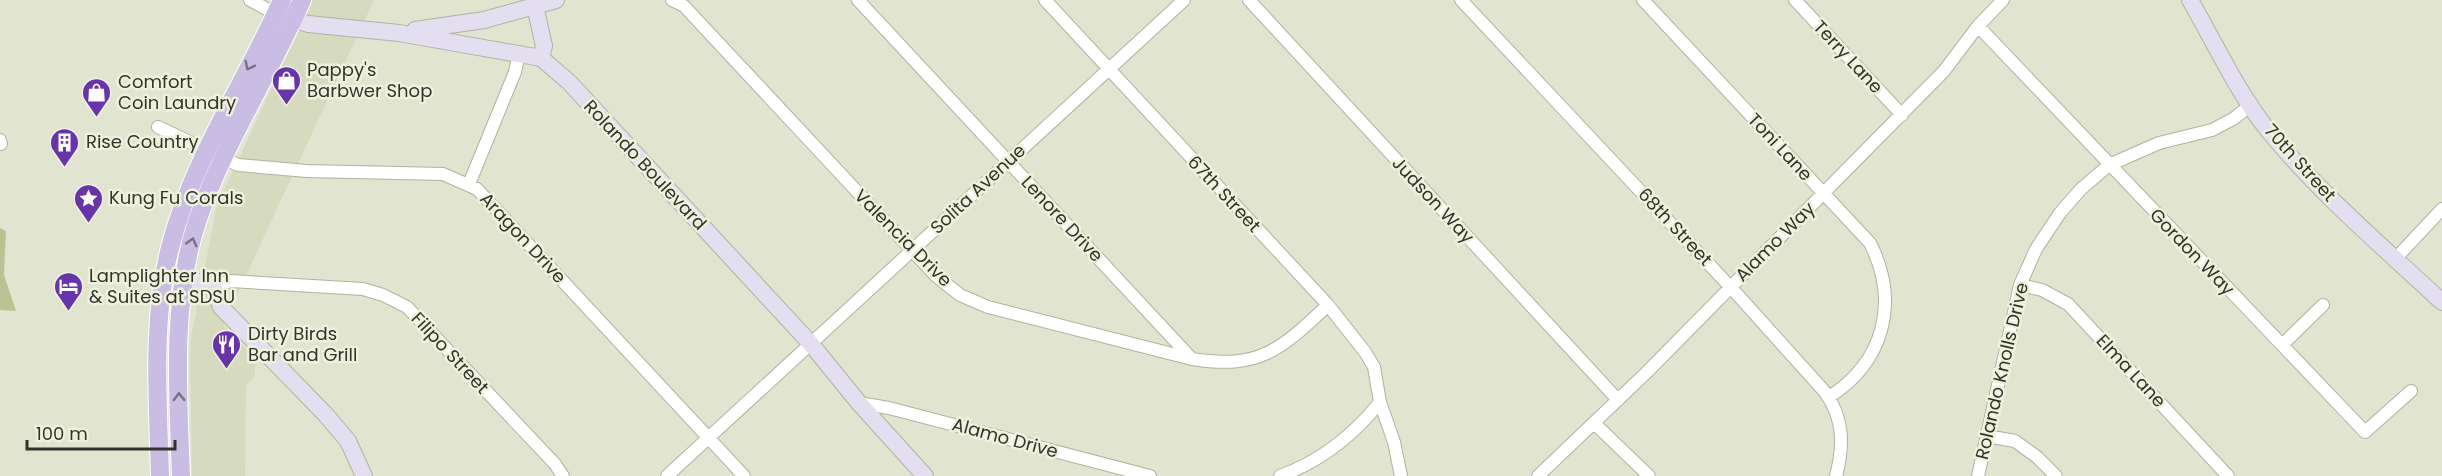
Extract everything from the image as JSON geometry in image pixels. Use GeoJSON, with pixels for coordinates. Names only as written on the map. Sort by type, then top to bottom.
{"type":"FeatureCollection","features":[{"type":"Feature","properties":{"kind":"main road"},"geometry":{"type":"LineString","coordinates":[[181,476],[178,369],[184,276],[197,222],[224,159],[302,0]]}},
{"type":"Feature","properties":{"kind":"main road"},"geometry":{"type":"LineString","coordinates":[[160,476],[157,370],[170,246],[182,208],[206,150],[279,7]]}},
{"type":"Feature","properties":{"kind":"street"},"geometry":{"type":"LineString","coordinates":[[250,0],[279,7],[293,19],[308,24],[399,33],[541,58],[544,46],[535,6]]}},
{"type":"Feature","properties":{"kind":"street"},"geometry":{"type":"LineString","coordinates":[[399,33],[484,20],[556,0]]}},
{"type":"Feature","properties":{"kind":"street","name":"Valencia Drive"},"geometry":{"type":"LineString","coordinates":[[672,0],[684,6],[912,251],[960,295],[988,308],[1192,359],[1220,363],[1249,360],[1287,343],[1328,305]]}},
{"type":"Feature","properties":{"kind":"street","name":"Lenore Drive"},"geometry":{"type":"LineString","coordinates":[[858,0],[1192,359]]}},
{"type":"Feature","properties":{"kind":"street","name":"67th Street"},"geometry":{"type":"LineString","coordinates":[[1045,0],[1328,305],[1365,352],[1374,367],[1380,402],[1394,442],[1401,476]]}},
{"type":"Feature","properties":{"kind":"street","name":"Solita Avenue"},"geometry":{"type":"LineString","coordinates":[[667,476],[1184,0]]}},
{"type":"Feature","properties":{"kind":"street","name":"Judson Way"},"geometry":{"type":"LineString","coordinates":[[1249,0],[1618,400]]}},
{"type":"Feature","properties":{"kind":"street","name":"68th Street"},"geometry":{"type":"LineString","coordinates":[[1461,0],[1731,287],[1829,397],[1836,410],[1842,434],[1841,456],[1836,476]]}},
{"type":"Feature","properties":{"kind":"street","name":"Toni Lane"},"geometry":{"type":"LineString","coordinates":[[1643,0],[1870,243],[1881,267],[1886,292],[1884,318],[1872,353],[1858,374],[1829,397]]}},
{"type":"Feature","properties":{"kind":"street","name":"Terry Lane"},"geometry":{"type":"LineString","coordinates":[[1795,0],[1902,115]]}},
{"type":"Feature","properties":{"kind":"street","name":"Alamo Way"},"geometry":{"type":"LineString","coordinates":[[1538,476],[1618,400],[1902,115],[1944,71],[1978,26],[2003,0]]}},
{"type":"Feature","properties":{"kind":"street","name":"70th Street"},"geometry":{"type":"LineString","coordinates":[[2190,0],[2266,127],[2310,179],[2442,302]]}},
{"type":"Feature","properties":{"kind":"street","name":"Gordon Way"},"geometry":{"type":"LineString","coordinates":[[1978,26],[2365,432],[2411,391]]}},
{"type":"Feature","properties":{"kind":"street"},"geometry":{"type":"LineString","coordinates":[[469,184],[519,54]]}},
{"type":"Feature","properties":{"kind":"street","name":"Rolando Boulevard"},"geometry":{"type":"LineString","coordinates":[[541,58],[569,82],[811,344],[859,403],[925,476]]}},
{"type":"Feature","properties":{"kind":"street","name":"Rolando Knolls Drive"},"geometry":{"type":"LineString","coordinates":[[1978,476],[2020,285],[2036,249],[2060,213],[2081,189],[2109,165],[2158,143],[2212,130],[2233,119],[2251,105]]}},
{"type":"Feature","properties":{"kind":"street","name":"Aragon Drive"},"geometry":{"type":"LineString","coordinates":[[158,127],[238,165],[297,170],[443,174],[469,184],[477,189],[744,476]]}},
{"type":"Feature","properties":{"kind":"street"},"geometry":{"type":"LineString","coordinates":[[2396,258],[2442,209]]}},
{"type":"Feature","properties":{"kind":"street"},"geometry":{"type":"LineString","coordinates":[[166,270],[213,287],[221,308],[327,415],[348,441],[364,476]]}},
{"type":"Feature","properties":{"kind":"street","name":"Filipo Street"},"geometry":{"type":"LineString","coordinates":[[213,287],[231,281],[363,289],[383,295],[407,307],[549,458],[563,476]]}},
{"type":"Feature","properties":{"kind":"street","name":"Elma Lane"},"geometry":{"type":"LineString","coordinates":[[2020,285],[2042,290],[2068,304],[2228,476]]}},
{"type":"Feature","properties":{"kind":"street"},"geometry":{"type":"LineString","coordinates":[[2282,345],[2323,305]]}},
{"type":"Feature","properties":{"kind":"street"},"geometry":{"type":"LineString","coordinates":[[1280,476],[1306,465],[1335,448],[1380,402]]}},
{"type":"Feature","properties":{"kind":"street","name":"Alamo Drive"},"geometry":{"type":"LineString","coordinates":[[859,403],[889,408],[1150,476]]}},
{"type":"Feature","properties":{"kind":"street"},"geometry":{"type":"LineString","coordinates":[[1594,423],[1649,476]]}},
{"type":"Feature","properties":{"kind":"street"},"geometry":{"type":"LineString","coordinates":[[1987,436],[2015,441],[2037,457],[2056,476]]}},
{"type":"Feature","properties":{"kind":"shaded area"},"geometry":{"type":"Polygon","coordinates":[[[313,0],[374,0],[223,325],[255,358],[255,376],[246,386],[245,476],[192,476],[190,343],[217,205],[313,0]]]}},
{"type":"Feature","properties":{"kind":"green space"},"geometry":{"type":"Polygon","coordinates":[[[0,228],[6,231],[4,275],[16,311],[0,310],[0,228]]]}},
{"type":"Feature","properties":{"kind":"place","name":"Pappy's Barbwer Shop"},"geometry":{"type":"Point","coordinates":[286,106]}},
{"type":"Feature","properties":{"kind":"place","name":"Comfort Coin Laundry"},"geometry":{"type":"Point","coordinates":[97,118]}},
{"type":"Feature","properties":{"kind":"place","name":"Rise Country"},"geometry":{"type":"Point","coordinates":[65,168]}},
{"type":"Feature","properties":{"kind":"place","name":"Kung Fu Corals"},"geometry":{"type":"Point","coordinates":[88,224]}},
{"type":"Feature","properties":{"kind":"place","name":"Lamplighter Inn & Suites at SDSU"},"geometry":{"type":"Point","coordinates":[68,312]}},
{"type":"Feature","properties":{"kind":"place","name":"Dirty Birds Bar and Grill"},"geometry":{"type":"Point","coordinates":[227,370]}}]}
